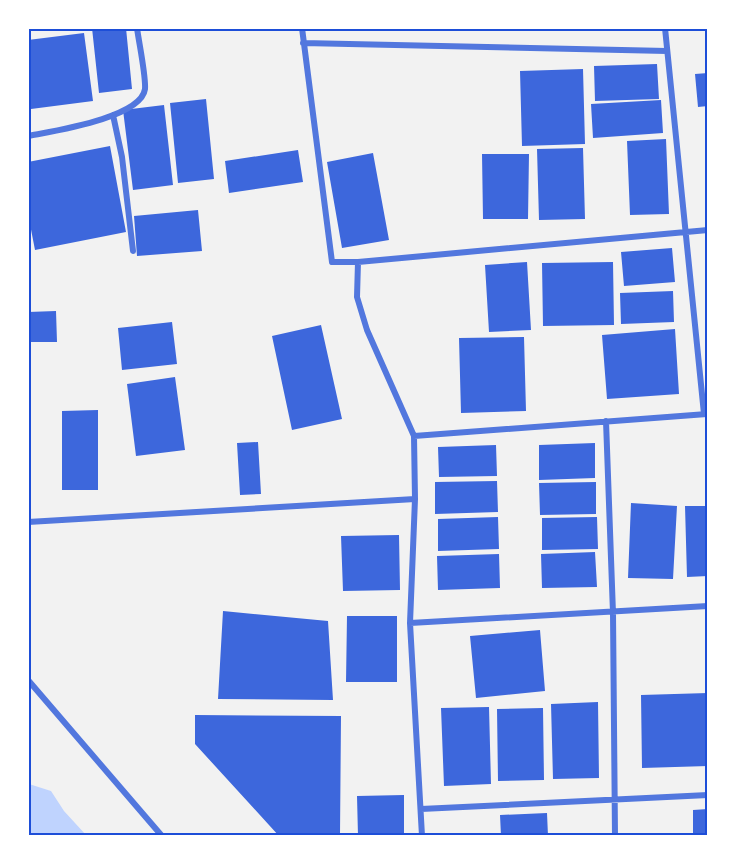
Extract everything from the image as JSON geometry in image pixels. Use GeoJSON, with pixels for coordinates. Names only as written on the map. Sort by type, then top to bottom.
{"type":"FeatureCollection","features":[{"type":"Feature","properties":{"kind":"street"},"geometry":{"type":"LineString","coordinates":[[28,136],[85,124],[113,115],[137,102],[145,90],[137,28]]}},
{"type":"Feature","properties":{"kind":"street"},"geometry":{"type":"LineString","coordinates":[[302,28],[332,262],[358,262],[708,230]]}},
{"type":"Feature","properties":{"kind":"street"},"geometry":{"type":"LineString","coordinates":[[414,436],[706,414],[665,28]]}},
{"type":"Feature","properties":{"kind":"street"},"geometry":{"type":"LineString","coordinates":[[303,44],[667,51]]}},
{"type":"Feature","properties":{"kind":"street"},"geometry":{"type":"LineString","coordinates":[[113,115],[122,157],[133,251]]}},
{"type":"Feature","properties":{"kind":"street"},"geometry":{"type":"LineString","coordinates":[[358,262],[357,297],[367,330],[414,436],[415,499],[410,623],[422,836]]}},
{"type":"Feature","properties":{"kind":"street"},"geometry":{"type":"LineString","coordinates":[[606,421],[613,613],[615,836]]}},
{"type":"Feature","properties":{"kind":"street"},"geometry":{"type":"LineString","coordinates":[[28,522],[415,499]]}},
{"type":"Feature","properties":{"kind":"street"},"geometry":{"type":"LineString","coordinates":[[410,623],[708,606]]}},
{"type":"Feature","properties":{"kind":"street"},"geometry":{"type":"LineString","coordinates":[[28,680],[162,836]]}},
{"type":"Feature","properties":{"kind":"street"},"geometry":{"type":"LineString","coordinates":[[421,809],[708,795]]}},
{"type":"Feature","properties":{"kind":"water"},"geometry":{"type":"Polygon","coordinates":[[[29,784],[51,791],[64,811],[86,835],[29,835],[29,784]]]}},
{"type":"Feature","properties":{"kind":"building"},"geometry":{"type":"Polygon","coordinates":[[[92,28],[126,28],[132,89],[99,93],[92,28]]]}},
{"type":"Feature","properties":{"kind":"building"},"geometry":{"type":"Polygon","coordinates":[[[84,33],[93,101],[31,109],[28,86],[28,40],[84,33]]]}},
{"type":"Feature","properties":{"kind":"building"},"geometry":{"type":"Polygon","coordinates":[[[657,64],[659,99],[595,101],[594,66],[657,64]]]}},
{"type":"Feature","properties":{"kind":"building"},"geometry":{"type":"Polygon","coordinates":[[[583,69],[585,144],[522,146],[520,71],[583,69]]]}},
{"type":"Feature","properties":{"kind":"building"},"geometry":{"type":"Polygon","coordinates":[[[708,73],[708,106],[698,107],[695,74],[708,73]]]}},
{"type":"Feature","properties":{"kind":"building"},"geometry":{"type":"Polygon","coordinates":[[[206,99],[214,179],[178,183],[170,103],[206,99]]]}},
{"type":"Feature","properties":{"kind":"building"},"geometry":{"type":"Polygon","coordinates":[[[661,100],[663,133],[593,138],[591,104],[661,100]]]}},
{"type":"Feature","properties":{"kind":"building"},"geometry":{"type":"Polygon","coordinates":[[[164,105],[173,185],[133,190],[123,110],[164,105]]]}},
{"type":"Feature","properties":{"kind":"building"},"geometry":{"type":"Polygon","coordinates":[[[666,139],[669,214],[630,215],[627,141],[666,139]]]}},
{"type":"Feature","properties":{"kind":"building"},"geometry":{"type":"Polygon","coordinates":[[[110,146],[126,232],[35,250],[28,214],[28,162],[110,146]]]}},
{"type":"Feature","properties":{"kind":"building"},"geometry":{"type":"Polygon","coordinates":[[[583,148],[585,219],[539,220],[537,149],[583,148]]]}},
{"type":"Feature","properties":{"kind":"building"},"geometry":{"type":"Polygon","coordinates":[[[298,150],[303,182],[229,193],[225,161],[298,150]]]}},
{"type":"Feature","properties":{"kind":"building"},"geometry":{"type":"Polygon","coordinates":[[[373,153],[389,240],[342,248],[327,162],[373,153]]]}},
{"type":"Feature","properties":{"kind":"building"},"geometry":{"type":"Polygon","coordinates":[[[482,154],[529,154],[528,219],[483,219],[482,154]]]}},
{"type":"Feature","properties":{"kind":"building"},"geometry":{"type":"Polygon","coordinates":[[[198,210],[202,251],[137,256],[134,216],[198,210]]]}},
{"type":"Feature","properties":{"kind":"building"},"geometry":{"type":"Polygon","coordinates":[[[672,248],[675,282],[624,286],[621,252],[672,248]]]}},
{"type":"Feature","properties":{"kind":"building"},"geometry":{"type":"Polygon","coordinates":[[[527,262],[531,330],[489,332],[485,265],[527,262]]]}},
{"type":"Feature","properties":{"kind":"building"},"geometry":{"type":"Polygon","coordinates":[[[613,262],[614,325],[543,326],[542,263],[613,262]]]}},
{"type":"Feature","properties":{"kind":"building"},"geometry":{"type":"Polygon","coordinates":[[[673,291],[674,322],[621,324],[620,293],[673,291]]]}},
{"type":"Feature","properties":{"kind":"building"},"geometry":{"type":"Polygon","coordinates":[[[56,311],[57,342],[28,342],[28,312],[56,311]]]}},
{"type":"Feature","properties":{"kind":"building"},"geometry":{"type":"Polygon","coordinates":[[[172,322],[177,364],[122,370],[118,328],[172,322]]]}},
{"type":"Feature","properties":{"kind":"building"},"geometry":{"type":"Polygon","coordinates":[[[321,325],[342,419],[292,430],[272,336],[321,325]]]}},
{"type":"Feature","properties":{"kind":"building"},"geometry":{"type":"Polygon","coordinates":[[[675,329],[679,394],[607,399],[602,335],[675,329]]]}},
{"type":"Feature","properties":{"kind":"building"},"geometry":{"type":"Polygon","coordinates":[[[524,337],[526,411],[461,413],[459,338],[524,337]]]}},
{"type":"Feature","properties":{"kind":"building"},"geometry":{"type":"Polygon","coordinates":[[[175,377],[185,450],[136,456],[127,384],[175,377]]]}},
{"type":"Feature","properties":{"kind":"building"},"geometry":{"type":"Polygon","coordinates":[[[98,410],[98,490],[62,490],[62,411],[98,410]]]}},
{"type":"Feature","properties":{"kind":"building"},"geometry":{"type":"Polygon","coordinates":[[[258,442],[261,494],[240,495],[237,443],[258,442]]]}},
{"type":"Feature","properties":{"kind":"building"},"geometry":{"type":"Polygon","coordinates":[[[595,443],[595,478],[539,480],[539,445],[595,443]]]}},
{"type":"Feature","properties":{"kind":"building"},"geometry":{"type":"Polygon","coordinates":[[[496,445],[497,476],[439,477],[438,447],[496,445]]]}},
{"type":"Feature","properties":{"kind":"building"},"geometry":{"type":"Polygon","coordinates":[[[497,481],[498,512],[435,514],[435,482],[497,481]]]}},
{"type":"Feature","properties":{"kind":"building"},"geometry":{"type":"Polygon","coordinates":[[[596,482],[596,514],[540,515],[539,483],[596,482]]]}},
{"type":"Feature","properties":{"kind":"building"},"geometry":{"type":"Polygon","coordinates":[[[631,503],[677,506],[673,579],[628,578],[631,503]]]}},
{"type":"Feature","properties":{"kind":"building"},"geometry":{"type":"Polygon","coordinates":[[[685,506],[708,506],[708,576],[687,577],[685,506]]]}},
{"type":"Feature","properties":{"kind":"building"},"geometry":{"type":"Polygon","coordinates":[[[498,517],[499,549],[438,551],[438,519],[498,517]]]}},
{"type":"Feature","properties":{"kind":"building"},"geometry":{"type":"Polygon","coordinates":[[[597,517],[598,549],[542,550],[542,518],[597,517]]]}},
{"type":"Feature","properties":{"kind":"building"},"geometry":{"type":"Polygon","coordinates":[[[399,535],[400,590],[343,591],[341,536],[399,535]]]}},
{"type":"Feature","properties":{"kind":"building"},"geometry":{"type":"Polygon","coordinates":[[[595,552],[597,587],[542,588],[541,554],[595,552]]]}},
{"type":"Feature","properties":{"kind":"building"},"geometry":{"type":"Polygon","coordinates":[[[499,554],[500,588],[438,590],[437,556],[499,554]]]}},
{"type":"Feature","properties":{"kind":"building"},"geometry":{"type":"Polygon","coordinates":[[[223,611],[328,621],[333,700],[218,699],[223,611]]]}},
{"type":"Feature","properties":{"kind":"building"},"geometry":{"type":"Polygon","coordinates":[[[347,616],[397,616],[397,682],[346,682],[347,616]]]}},
{"type":"Feature","properties":{"kind":"building"},"geometry":{"type":"Polygon","coordinates":[[[540,630],[545,691],[476,698],[470,636],[540,630]]]}},
{"type":"Feature","properties":{"kind":"building"},"geometry":{"type":"Polygon","coordinates":[[[708,693],[708,766],[642,768],[641,695],[708,693]]]}},
{"type":"Feature","properties":{"kind":"building"},"geometry":{"type":"Polygon","coordinates":[[[598,702],[599,778],[553,779],[551,704],[598,702]]]}},
{"type":"Feature","properties":{"kind":"building"},"geometry":{"type":"Polygon","coordinates":[[[489,707],[491,784],[444,786],[441,708],[489,707]]]}},
{"type":"Feature","properties":{"kind":"building"},"geometry":{"type":"Polygon","coordinates":[[[543,708],[544,780],[498,781],[497,709],[543,708]]]}},
{"type":"Feature","properties":{"kind":"building"},"geometry":{"type":"Polygon","coordinates":[[[195,715],[341,716],[340,836],[279,836],[195,744],[195,715]]]}},
{"type":"Feature","properties":{"kind":"building"},"geometry":{"type":"Polygon","coordinates":[[[404,795],[404,836],[358,836],[357,796],[404,795]]]}},
{"type":"Feature","properties":{"kind":"building"},"geometry":{"type":"Polygon","coordinates":[[[708,809],[708,836],[693,836],[693,810],[708,809]]]}},
{"type":"Feature","properties":{"kind":"building"},"geometry":{"type":"Polygon","coordinates":[[[547,813],[548,836],[501,836],[500,815],[547,813]]]}}]}
